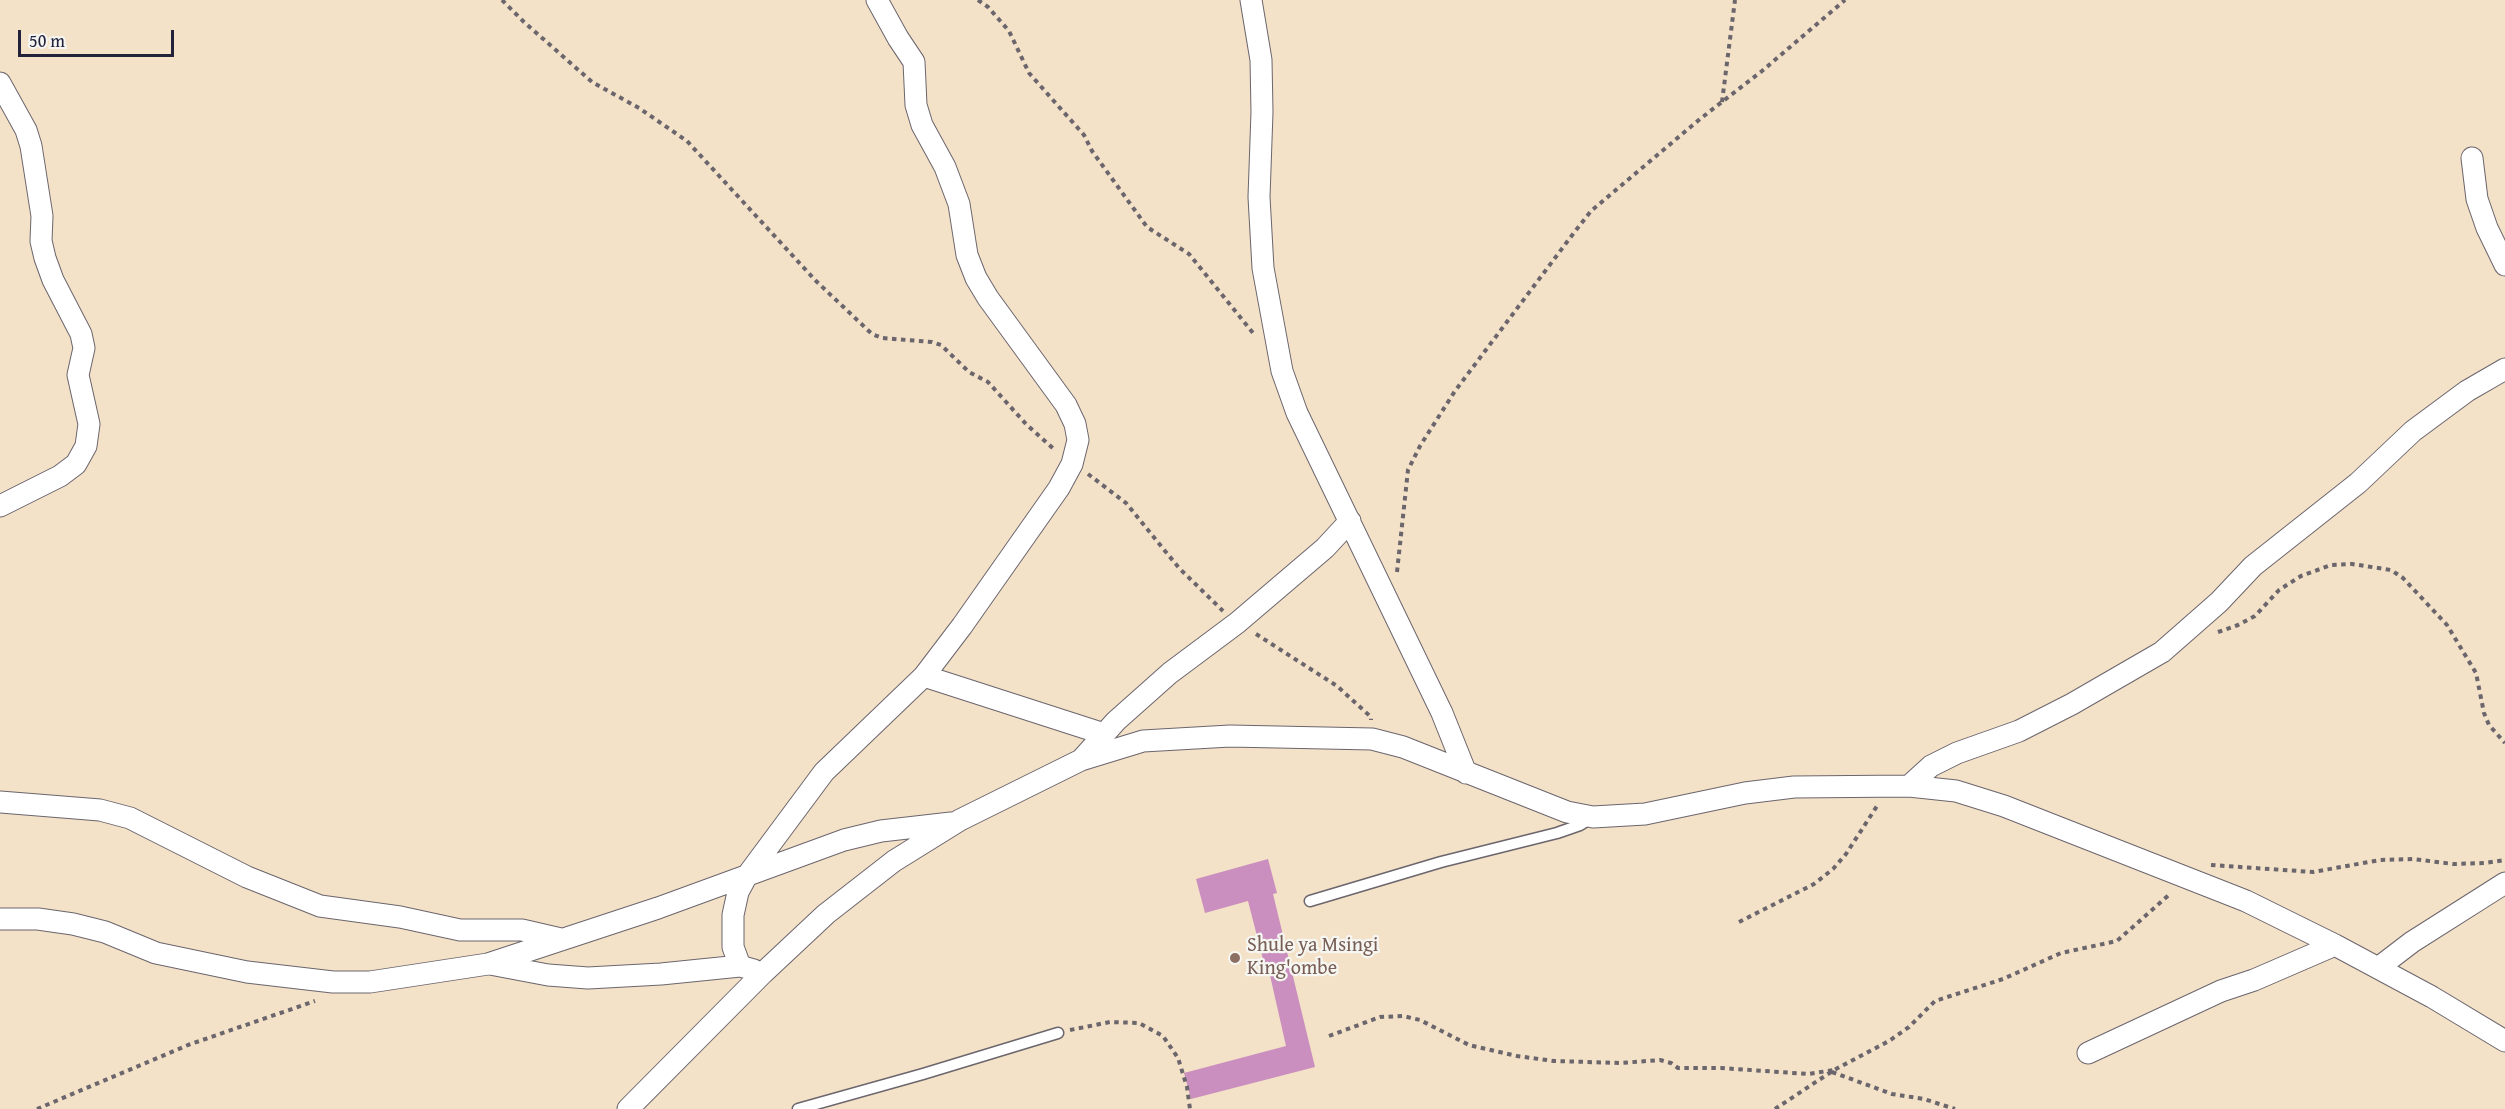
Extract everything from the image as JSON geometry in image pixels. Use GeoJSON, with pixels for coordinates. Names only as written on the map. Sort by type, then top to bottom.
{"type":"FeatureCollection","features":[{"type":"Feature","properties":{"kind":"street"},"geometry":{"type":"LineString","coordinates":[[740,966],[733,947],[733,915],[738,892],[746,877],[824,772],[924,676],[1012,558],[1059,488],[1072,464],[1078,440],[1075,424],[1066,405],[976,278],[967,255],[959,204],[945,167],[922,125],[916,105],[914,62],[877,0]]}},
{"type":"Feature","properties":{"kind":"street"},"geometry":{"type":"LineString","coordinates":[[1251,0],[1261,60],[1259,197],[1263,268],[1282,371],[1297,413],[1442,713],[1466,773]]}},
{"type":"Feature","properties":{"kind":"street"},"geometry":{"type":"LineString","coordinates":[[0,83],[26,130],[31,146],[42,216],[41,241],[45,258],[53,280],[81,334],[84,348],[78,375],[89,424],[87,446],[76,464],[60,476],[0,506]]}},
{"type":"Feature","properties":{"kind":"street"},"geometry":{"type":"LineString","coordinates":[[2472,158],[2477,199],[2487,228],[2505,265]]}},
{"type":"Feature","properties":{"kind":"street"},"geometry":{"type":"LineString","coordinates":[[1903,786],[1931,766],[1957,753],[2019,731],[2072,704],[2162,652],[2219,602],[2260,560],[2358,483],[2413,431],[2477,385],[2505,369]]}},
{"type":"Feature","properties":{"kind":"street"},"geometry":{"type":"LineString","coordinates":[[1081,760],[1104,734],[1170,673],[1237,623],[1325,548],[1350,521]]}},
{"type":"Feature","properties":{"kind":"street"},"geometry":{"type":"LineString","coordinates":[[924,676],[1104,734]]}},
{"type":"Feature","properties":{"kind":"street"},"geometry":{"type":"LineString","coordinates":[[628,1109],[763,973],[826,914],[894,861],[955,823],[1081,760],[1143,741],[1230,736],[1372,739],[1403,747],[1567,812],[1593,817],[1645,814],[1745,793],[1794,787],[1903,786],[1956,791],[2004,806],[2246,901],[2378,968],[2505,1041]]}},
{"type":"Feature","properties":{"kind":"street"},"geometry":{"type":"LineString","coordinates":[[0,802],[100,810],[130,818],[247,877],[320,906],[400,917],[460,930],[522,930],[562,939]]}},
{"type":"Feature","properties":{"kind":"street"},"geometry":{"type":"LineString","coordinates":[[0,919],[38,919],[73,924],[105,932],[156,953],[299,980],[370,982],[488,964],[746,877],[844,840],[881,831],[955,823]]}},
{"type":"Feature","properties":{"kind":"street"},"geometry":{"type":"LineString","coordinates":[[2378,968],[2412,942],[2505,883]]}},
{"type":"Feature","properties":{"kind":"street"},"geometry":{"type":"LineString","coordinates":[[2088,1053],[2221,991],[2335,945]]}},
{"type":"Feature","properties":{"kind":"street"},"geometry":{"type":"LineString","coordinates":[[488,964],[549,975],[588,978],[740,966],[763,973]]}},
{"type":"Feature","properties":{"kind":"lane"},"geometry":{"type":"LineString","coordinates":[[1310,901],[1441,862],[1557,833],[1580,825],[1593,817]]}},
{"type":"Feature","properties":{"kind":"lane"},"geometry":{"type":"LineString","coordinates":[[798,1109],[1058,1033]]}},
{"type":"Feature","properties":{"kind":"path"},"geometry":{"type":"LineString","coordinates":[[502,0],[592,82],[639,108],[687,141],[816,281],[872,334],[882,338],[932,342],[941,345],[969,372],[988,382],[1026,424],[1072,464],[1126,503],[1179,568],[1237,623],[1274,644],[1336,686],[1371,717],[1372,739]]}},
{"type":"Feature","properties":{"kind":"path"},"geometry":{"type":"LineString","coordinates":[[978,0],[988,6],[1010,31],[1029,73],[1072,120],[1147,227],[1189,254],[1257,337]]}},
{"type":"Feature","properties":{"kind":"path"},"geometry":{"type":"LineString","coordinates":[[1722,102],[1735,0]]}},
{"type":"Feature","properties":{"kind":"path"},"geometry":{"type":"LineString","coordinates":[[1396,578],[1408,470],[1420,446],[1455,391],[1591,211],[1845,0]]}},
{"type":"Feature","properties":{"kind":"path"},"geometry":{"type":"LineString","coordinates":[[2216,632],[2238,625],[2255,616],[2279,590],[2301,576],[2321,568],[2352,564],[2391,570],[2403,578],[2447,625],[2476,673],[2489,725],[2505,743]]}},
{"type":"Feature","properties":{"kind":"path"},"geometry":{"type":"LineString","coordinates":[[1739,922],[1814,884],[1833,869],[1846,854],[1876,807],[1903,786]]}},
{"type":"Feature","properties":{"kind":"path"},"geometry":{"type":"LineString","coordinates":[[1775,1109],[1833,1071],[1889,1041],[1909,1027],[1935,1001],[2003,979],[2061,953],[2116,941],[2184,876],[2204,865],[2313,872],[2380,860],[2413,859],[2474,864],[2505,860]]}},
{"type":"Feature","properties":{"kind":"path"},"geometry":{"type":"LineString","coordinates":[[37,1109],[188,1045],[325,998]]}},
{"type":"Feature","properties":{"kind":"path"},"geometry":{"type":"LineString","coordinates":[[1329,1036],[1380,1017],[1403,1016],[1420,1020],[1468,1045],[1517,1056],[1554,1061],[1621,1063],[1660,1060],[1678,1068],[1721,1068],[1808,1074],[1833,1071],[1892,1094],[1924,1099],[1955,1109]]}},
{"type":"Feature","properties":{"kind":"path"},"geometry":{"type":"LineString","coordinates":[[1058,1033],[1110,1022],[1139,1023],[1163,1036],[1178,1058],[1187,1087],[1190,1109]]}},
{"type":"Feature","properties":{"kind":"building"},"geometry":{"type":"Polygon","coordinates":[[[1268,859],[1277,893],[1273,894],[1315,1067],[1191,1099],[1184,1073],[1286,1046],[1267,962],[1264,963],[1248,901],[1205,913],[1196,879],[1268,859]]]}},
{"type":"Feature","properties":{"kind":"place","name":"Shule ya Msingi King'ombe"},"geometry":{"type":"Point","coordinates":[1235,958]}}]}
